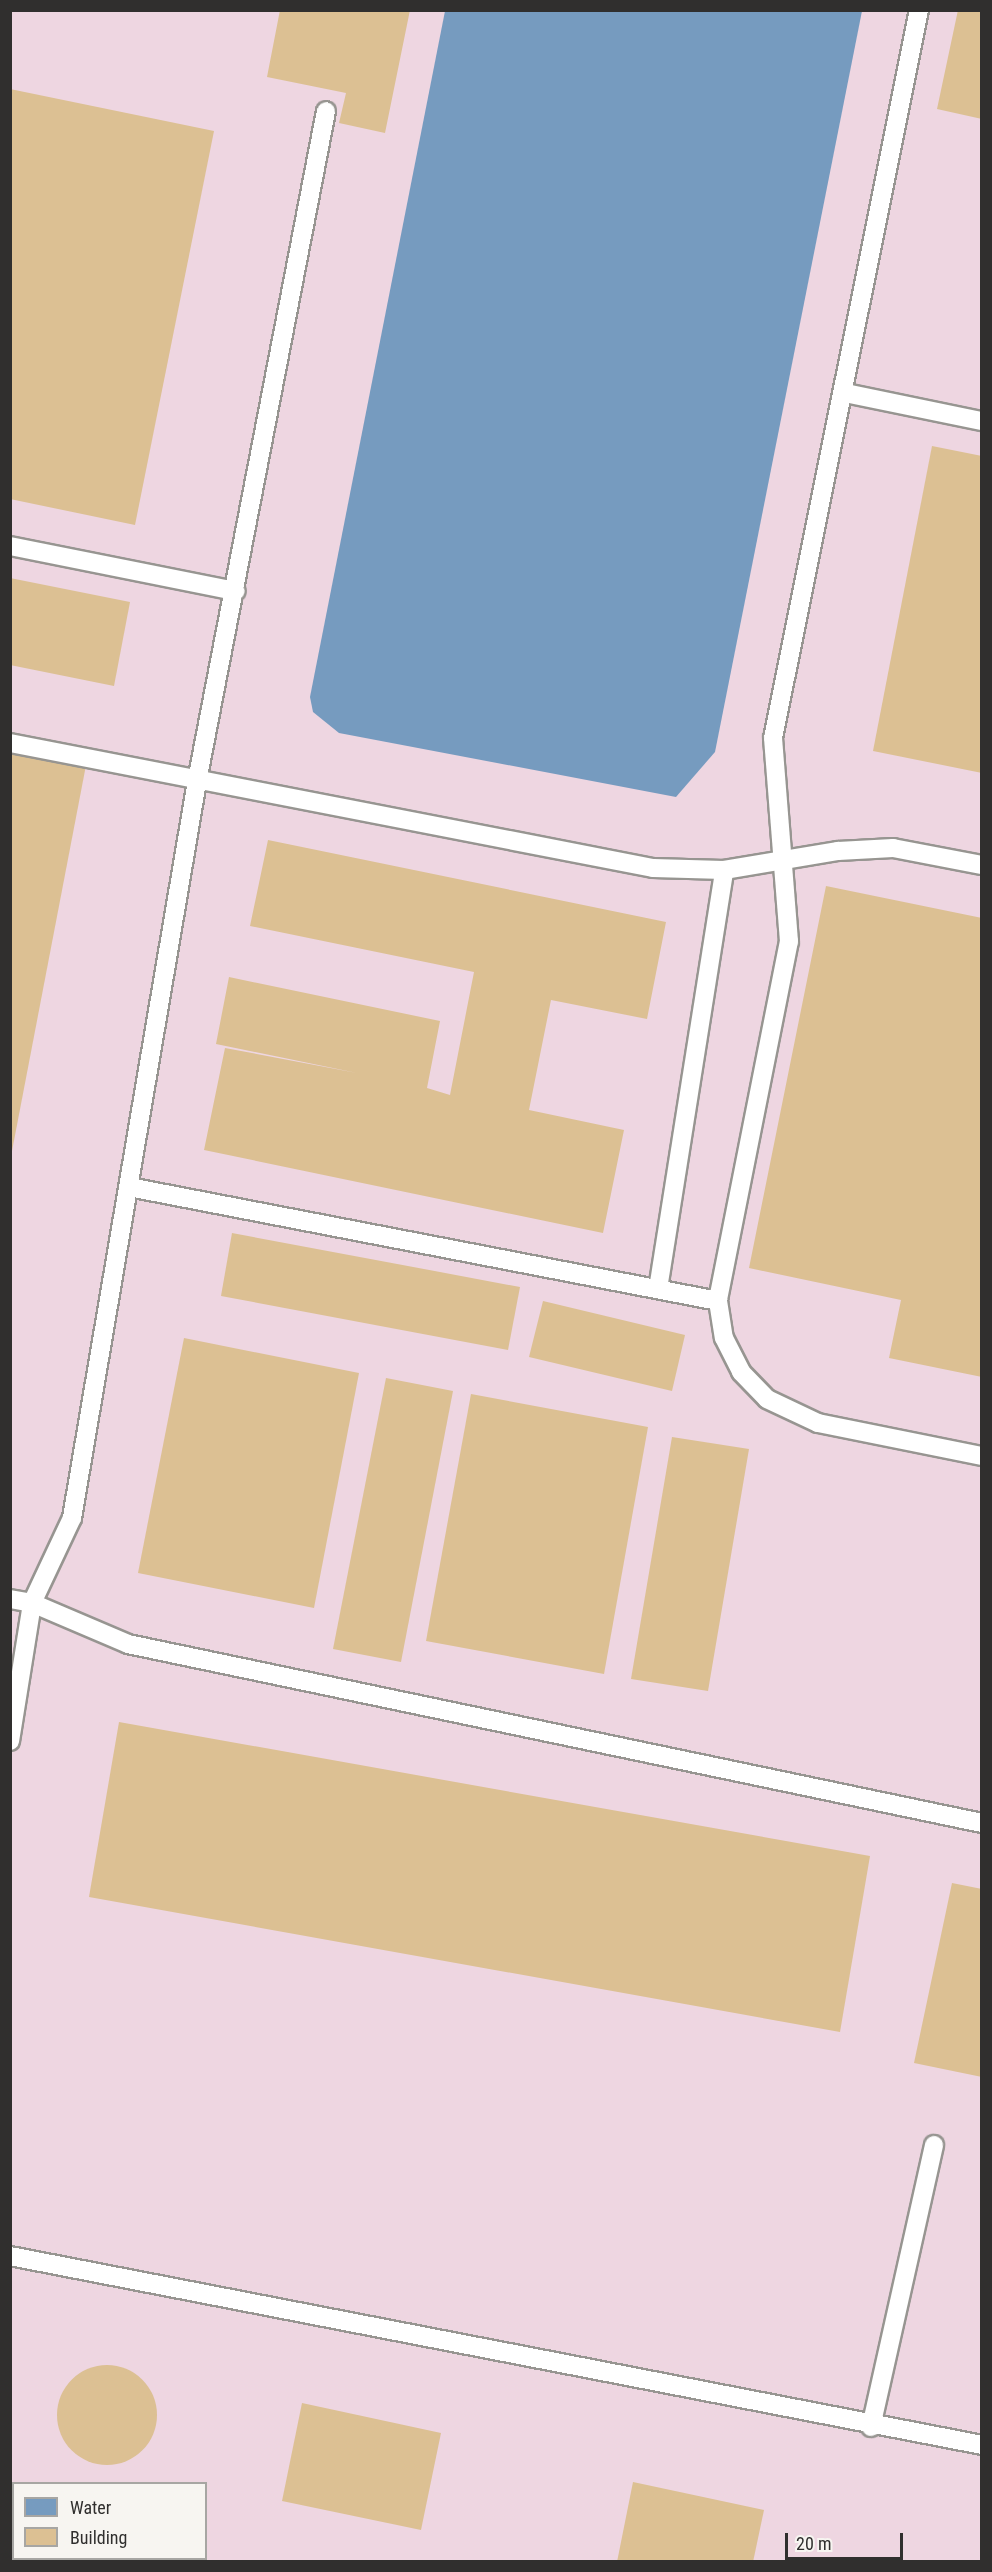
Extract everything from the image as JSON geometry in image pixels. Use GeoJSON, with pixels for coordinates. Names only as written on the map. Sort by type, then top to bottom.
{"type":"FeatureCollection","features":[{"type":"Feature","properties":{"kind":"lane"},"geometry":{"type":"LineString","coordinates":[[919,10],[845,393],[773,738],[785,860],[789,941],[718,1301],[724,1338],[737,1363],[767,1399],[818,1423],[981,1456]]}},
{"type":"Feature","properties":{"kind":"lane"},"geometry":{"type":"LineString","coordinates":[[10,1742],[32,1603],[72,1518],[197,782],[236,591],[326,111]]}},
{"type":"Feature","properties":{"kind":"lane"},"geometry":{"type":"LineString","coordinates":[[845,393],[981,421]]}},
{"type":"Feature","properties":{"kind":"lane"},"geometry":{"type":"LineString","coordinates":[[10,546],[236,591]]}},
{"type":"Feature","properties":{"kind":"lane"},"geometry":{"type":"LineString","coordinates":[[10,742],[197,782],[653,868],[724,870],[785,860],[893,848],[981,865]]}},
{"type":"Feature","properties":{"kind":"lane"},"geometry":{"type":"LineString","coordinates":[[658,1289],[724,870]]}},
{"type":"Feature","properties":{"kind":"lane"},"geometry":{"type":"LineString","coordinates":[[129,1187],[718,1301]]}},
{"type":"Feature","properties":{"kind":"lane"},"geometry":{"type":"LineString","coordinates":[[10,1599],[32,1603],[129,1644],[981,1823]]}},
{"type":"Feature","properties":{"kind":"lane"},"geometry":{"type":"LineString","coordinates":[[871,2427],[934,2145]]}},
{"type":"Feature","properties":{"kind":"lane"},"geometry":{"type":"LineString","coordinates":[[10,2256],[871,2427],[981,2445]]}},
{"type":"Feature","properties":{"kind":"shaded area"},"geometry":{"type":"Polygon","coordinates":[[[11,11],[981,11],[981,2561],[11,2562],[11,11]]]}},
{"type":"Feature","properties":{"kind":"water"},"geometry":{"type":"Polygon","coordinates":[[[445,11],[862,11],[715,752],[676,797],[339,733],[313,712],[310,697],[445,11]]]}},
{"type":"Feature","properties":{"kind":"building"},"geometry":{"type":"Polygon","coordinates":[[[280,10],[410,10],[385,133],[339,123],[346,93],[267,77],[280,10]]]}},
{"type":"Feature","properties":{"kind":"building"},"geometry":{"type":"Polygon","coordinates":[[[958,10],[982,10],[982,119],[937,109],[958,10]]]}},
{"type":"Feature","properties":{"kind":"building"},"geometry":{"type":"Polygon","coordinates":[[[10,89],[214,131],[135,525],[10,499],[10,89]]]}},
{"type":"Feature","properties":{"kind":"building"},"geometry":{"type":"Polygon","coordinates":[[[932,446],[982,456],[982,773],[873,751],[932,446]]]}},
{"type":"Feature","properties":{"kind":"building"},"geometry":{"type":"Polygon","coordinates":[[[10,578],[130,602],[114,686],[10,665],[10,578]]]}},
{"type":"Feature","properties":{"kind":"building"},"geometry":{"type":"Polygon","coordinates":[[[10,744],[87,760],[12,1151],[10,1151],[10,744]]]}},
{"type":"Feature","properties":{"kind":"building"},"geometry":{"type":"Polygon","coordinates":[[[268,840],[666,922],[647,1019],[551,1000],[529,1110],[624,1130],[603,1233],[204,1150],[225,1048],[357,1073],[216,1044],[229,977],[440,1021],[427,1088],[450,1095],[474,972],[250,926],[268,840]]]}},
{"type":"Feature","properties":{"kind":"building"},"geometry":{"type":"Polygon","coordinates":[[[826,886],[982,918],[982,1377],[889,1358],[901,1300],[749,1268],[826,886]]]}},
{"type":"Feature","properties":{"kind":"building"},"geometry":{"type":"Polygon","coordinates":[[[232,1233],[520,1287],[508,1350],[221,1296],[232,1233]]]}},
{"type":"Feature","properties":{"kind":"building"},"geometry":{"type":"Polygon","coordinates":[[[543,1301],[685,1335],[672,1391],[529,1357],[543,1301]]]}},
{"type":"Feature","properties":{"kind":"building"},"geometry":{"type":"Polygon","coordinates":[[[184,1338],[359,1373],[314,1608],[138,1573],[184,1338]]]}},
{"type":"Feature","properties":{"kind":"building"},"geometry":{"type":"Polygon","coordinates":[[[386,1378],[453,1391],[401,1662],[333,1649],[386,1378]]]}},
{"type":"Feature","properties":{"kind":"building"},"geometry":{"type":"Polygon","coordinates":[[[471,1394],[648,1427],[604,1674],[426,1641],[471,1394]]]}},
{"type":"Feature","properties":{"kind":"building"},"geometry":{"type":"Polygon","coordinates":[[[672,1437],[749,1449],[708,1691],[631,1679],[672,1437]]]}},
{"type":"Feature","properties":{"kind":"building"},"geometry":{"type":"Polygon","coordinates":[[[119,1722],[870,1856],[840,2032],[89,1897],[119,1722]]]}},
{"type":"Feature","properties":{"kind":"building"},"geometry":{"type":"Polygon","coordinates":[[[952,1883],[982,1889],[982,2077],[914,2063],[952,1883]]]}},
{"type":"Feature","properties":{"kind":"building"},"geometry":{"type":"Polygon","coordinates":[[[97,2365],[117,2365],[143,2379],[154,2396],[157,2415],[154,2434],[143,2451],[117,2465],[97,2465],[79,2457],[65,2443],[57,2425],[57,2405],[65,2387],[79,2373],[97,2365]]]}},
{"type":"Feature","properties":{"kind":"building"},"geometry":{"type":"Polygon","coordinates":[[[302,2403],[441,2433],[421,2530],[282,2501],[302,2403]]]}},
{"type":"Feature","properties":{"kind":"building"},"geometry":{"type":"Polygon","coordinates":[[[633,2482],[764,2510],[753,2562],[617,2562],[633,2482]]]}},
{"type":"Feature","properties":{"kind":"building"},"geometry":{"type":"Polygon","coordinates":[[[10,2525],[12,2560],[182,2562],[10,2562],[10,2525]]]}}]}
